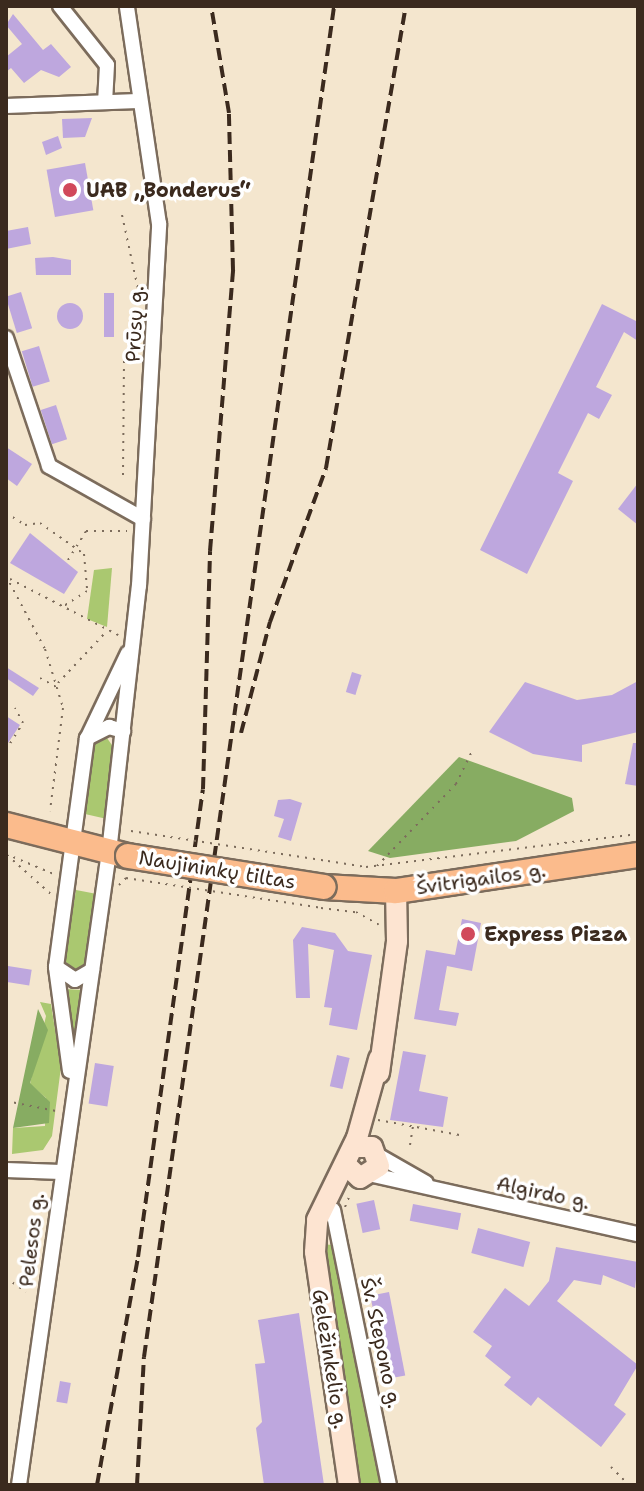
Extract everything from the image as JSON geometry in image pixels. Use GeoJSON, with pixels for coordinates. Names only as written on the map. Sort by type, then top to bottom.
{"type":"FeatureCollection","features":[{"type":"Feature","properties":{"kind":"main road","name":"Naujininkų tiltas"},"geometry":{"type":"LineString","coordinates":[[6,825],[121,862],[322,898]]}},
{"type":"Feature","properties":{"kind":"main road","name":"Švitrigailos g."},"geometry":{"type":"LineString","coordinates":[[322,898],[396,891],[638,855]]}},
{"type":"Feature","properties":{"kind":"main road","name":"Geležinkelio g."},"geometry":{"type":"LineString","coordinates":[[349,1485],[316,1268],[317,1233],[364,1161],[397,941],[396,891]]}},
{"type":"Feature","properties":{"kind":"main road"},"geometry":{"type":"LineString","coordinates":[[317,1233],[364,1161]]}},
{"type":"Feature","properties":{"kind":"street"},"geometry":{"type":"LineString","coordinates":[[60,6],[107,65],[105,102]]}},
{"type":"Feature","properties":{"kind":"street","name":"Prūsų g."},"geometry":{"type":"LineString","coordinates":[[121,862],[123,731],[143,519],[159,224],[138,101],[127,6]]}},
{"type":"Feature","properties":{"kind":"street"},"geometry":{"type":"LineString","coordinates":[[107,65],[134,60]]}},
{"type":"Feature","properties":{"kind":"street"},"geometry":{"type":"LineString","coordinates":[[6,106],[138,101]]}},
{"type":"Feature","properties":{"kind":"street"},"geometry":{"type":"LineString","coordinates":[[6,338],[49,466],[143,519]]}},
{"type":"Feature","properties":{"kind":"street","name":"Prūsų g."},"geometry":{"type":"LineString","coordinates":[[74,845],[87,739],[132,645]]}},
{"type":"Feature","properties":{"kind":"street"},"geometry":{"type":"LineString","coordinates":[[87,739],[109,727],[123,731]]}},
{"type":"Feature","properties":{"kind":"street","name":"Pelesos g."},"geometry":{"type":"LineString","coordinates":[[72,1095],[56,967],[74,845]]}},
{"type":"Feature","properties":{"kind":"street","name":"Pelesos g."},"geometry":{"type":"LineString","coordinates":[[19,1485],[92,970],[121,862]]}},
{"type":"Feature","properties":{"kind":"street"},"geometry":{"type":"LineString","coordinates":[[56,967],[75,980],[92,970]]}},
{"type":"Feature","properties":{"kind":"street","name":"Algirdo g."},"geometry":{"type":"LineString","coordinates":[[364,1161],[440,1191],[638,1234]]}},
{"type":"Feature","properties":{"kind":"street"},"geometry":{"type":"LineString","coordinates":[[6,1170],[61,1172]]}},
{"type":"Feature","properties":{"kind":"street","name":"Šv. Stepono g."},"geometry":{"type":"LineString","coordinates":[[333,1210],[389,1485]]}},
{"type":"Feature","properties":{"kind":"path"},"geometry":{"type":"LineString","coordinates":[[122,215],[138,289]]}},
{"type":"Feature","properties":{"kind":"path"},"geometry":{"type":"LineString","coordinates":[[123,475],[124,360]]}},
{"type":"Feature","properties":{"kind":"path"},"geometry":{"type":"LineString","coordinates":[[6,513],[25,525],[40,523],[76,547],[88,562],[90,581],[81,597],[64,606]]}},
{"type":"Feature","properties":{"kind":"path"},"geometry":{"type":"LineString","coordinates":[[68,560],[86,531],[127,531]]}},
{"type":"Feature","properties":{"kind":"path"},"geometry":{"type":"LineString","coordinates":[[6,576],[64,606],[105,633],[119,635]]}},
{"type":"Feature","properties":{"kind":"path"},"geometry":{"type":"LineString","coordinates":[[6,576],[6,582]]}},
{"type":"Feature","properties":{"kind":"path"},"geometry":{"type":"LineString","coordinates":[[6,576],[59,688],[65,729],[50,811]]}},
{"type":"Feature","properties":{"kind":"path"},"geometry":{"type":"LineString","coordinates":[[57,684],[105,633]]}},
{"type":"Feature","properties":{"kind":"path"},"geometry":{"type":"LineString","coordinates":[[6,641],[7,661]]}},
{"type":"Feature","properties":{"kind":"path"},"geometry":{"type":"LineString","coordinates":[[40,678],[59,688]]}},
{"type":"Feature","properties":{"kind":"path"},"geometry":{"type":"LineString","coordinates":[[6,750],[23,723],[15,708]]}},
{"type":"Feature","properties":{"kind":"path"},"geometry":{"type":"LineString","coordinates":[[376,866],[456,784],[472,751]]}},
{"type":"Feature","properties":{"kind":"path"},"geometry":{"type":"LineString","coordinates":[[131,831],[376,866],[638,834]]}},
{"type":"Feature","properties":{"kind":"path"},"geometry":{"type":"LineString","coordinates":[[6,854],[59,901]]}},
{"type":"Feature","properties":{"kind":"path"},"geometry":{"type":"LineString","coordinates":[[117,888],[121,862],[322,898],[356,912],[385,929]]}},
{"type":"Feature","properties":{"kind":"path"},"geometry":{"type":"LineString","coordinates":[[6,1101],[58,1111]]}},
{"type":"Feature","properties":{"kind":"path"},"geometry":{"type":"LineString","coordinates":[[377,1126],[378,1120],[464,1136]]}},
{"type":"Feature","properties":{"kind":"path"},"geometry":{"type":"LineString","coordinates":[[410,1145],[413,1126]]}},
{"type":"Feature","properties":{"kind":"path"},"geometry":{"type":"LineString","coordinates":[[6,1278],[26,1292]]}},
{"type":"Feature","properties":{"kind":"path"},"geometry":{"type":"LineString","coordinates":[[611,1467],[629,1485]]}},
{"type":"Feature","properties":{"kind":"green space"},"geometry":{"type":"Polygon","coordinates":[[[112,568],[107,627],[87,619],[94,570],[112,568]]]}},
{"type":"Feature","properties":{"kind":"green space"},"geometry":{"type":"Polygon","coordinates":[[[107,738],[114,748],[107,819],[85,814],[93,745],[107,738]]]}},
{"type":"Feature","properties":{"kind":"green space"},"geometry":{"type":"Polygon","coordinates":[[[459,757],[572,798],[574,811],[516,841],[390,858],[368,851],[459,757]]]}},
{"type":"Feature","properties":{"kind":"green space"},"geometry":{"type":"Polygon","coordinates":[[[76,890],[97,894],[88,962],[75,971],[64,960],[76,890]]]}},
{"type":"Feature","properties":{"kind":"green space"},"geometry":{"type":"Polygon","coordinates":[[[65,989],[82,990],[75,1040],[74,1039],[65,989]]]}},
{"type":"Feature","properties":{"kind":"green space"},"geometry":{"type":"Polygon","coordinates":[[[40,1002],[51,1004],[61,1067],[52,1136],[43,1150],[12,1154],[13,1128],[45,1126],[46,1098],[30,1084],[46,1016],[40,1002]]]}},
{"type":"Feature","properties":{"kind":"green space"},"geometry":{"type":"Polygon","coordinates":[[[38,1009],[48,1030],[30,1083],[50,1102],[49,1123],[13,1128],[38,1009]]]}},
{"type":"Feature","properties":{"kind":"green space"},"geometry":{"type":"Polygon","coordinates":[[[322,1244],[332,1245],[380,1485],[355,1485],[322,1244]]]}},
{"type":"Feature","properties":{"kind":"building"},"geometry":{"type":"Polygon","coordinates":[[[13,14],[43,50],[51,44],[71,67],[59,77],[41,70],[24,83],[11,68],[6,72],[6,57],[22,44],[6,25],[13,14]]]}},
{"type":"Feature","properties":{"kind":"building"},"geometry":{"type":"Polygon","coordinates":[[[92,118],[85,137],[63,138],[62,119],[92,118]]]}},
{"type":"Feature","properties":{"kind":"building"},"geometry":{"type":"Polygon","coordinates":[[[58,136],[62,148],[46,155],[42,142],[58,136]]]}},
{"type":"Feature","properties":{"kind":"building","name":"UAB „Bonderus“"},"geometry":{"type":"Polygon","coordinates":[[[85,163],[93,210],[55,217],[47,170],[85,163]]]}},
{"type":"Feature","properties":{"kind":"building"},"geometry":{"type":"Polygon","coordinates":[[[28,227],[31,244],[6,249],[6,231],[28,227]]]}},
{"type":"Feature","properties":{"kind":"building"},"geometry":{"type":"Polygon","coordinates":[[[35,258],[71,260],[71,275],[36,275],[35,258]]]}},
{"type":"Feature","properties":{"kind":"building"},"geometry":{"type":"Polygon","coordinates":[[[21,292],[32,328],[17,333],[6,297],[21,292]]]}},
{"type":"Feature","properties":{"kind":"building"},"geometry":{"type":"Polygon","coordinates":[[[104,293],[114,293],[114,337],[104,337],[104,293]]]}},
{"type":"Feature","properties":{"kind":"building"},"geometry":{"type":"Polygon","coordinates":[[[70,303],[79,307],[83,316],[79,325],[70,329],[61,325],[57,316],[61,307],[70,303]]]}},
{"type":"Feature","properties":{"kind":"building"},"geometry":{"type":"Polygon","coordinates":[[[602,304],[638,322],[638,341],[624,332],[596,387],[612,395],[599,419],[588,413],[558,473],[573,481],[527,574],[480,550],[602,304]]]}},
{"type":"Feature","properties":{"kind":"building"},"geometry":{"type":"Polygon","coordinates":[[[39,346],[50,381],[33,387],[22,351],[39,346]]]}},
{"type":"Feature","properties":{"kind":"building"},"geometry":{"type":"Polygon","coordinates":[[[56,405],[67,439],[52,444],[41,410],[56,405]]]}},
{"type":"Feature","properties":{"kind":"building"},"geometry":{"type":"Polygon","coordinates":[[[6,447],[32,464],[17,486],[6,478],[6,447]]]}},
{"type":"Feature","properties":{"kind":"building"},"geometry":{"type":"Polygon","coordinates":[[[638,483],[638,525],[618,509],[638,483]]]}},
{"type":"Feature","properties":{"kind":"building"},"geometry":{"type":"Polygon","coordinates":[[[30,533],[78,572],[64,594],[10,563],[30,533]]]}},
{"type":"Feature","properties":{"kind":"building"},"geometry":{"type":"Polygon","coordinates":[[[6,667],[39,688],[33,696],[6,678],[6,667]]]}},
{"type":"Feature","properties":{"kind":"building"},"geometry":{"type":"Polygon","coordinates":[[[352,672],[362,675],[355,695],[346,692],[352,672]]]}},
{"type":"Feature","properties":{"kind":"building"},"geometry":{"type":"Polygon","coordinates":[[[638,681],[638,732],[582,745],[582,762],[533,754],[489,732],[525,682],[577,700],[612,695],[638,681]]]}},
{"type":"Feature","properties":{"kind":"building"},"geometry":{"type":"Polygon","coordinates":[[[6,716],[20,725],[6,746],[6,716]]]}},
{"type":"Feature","properties":{"kind":"building"},"geometry":{"type":"Polygon","coordinates":[[[633,743],[638,743],[638,786],[625,784],[633,743]]]}},
{"type":"Feature","properties":{"kind":"building"},"geometry":{"type":"Polygon","coordinates":[[[290,799],[302,803],[291,841],[278,837],[284,819],[274,816],[278,800],[290,799]]]}},
{"type":"Feature","properties":{"kind":"building"},"geometry":{"type":"Polygon","coordinates":[[[462,919],[481,923],[472,971],[447,966],[439,1010],[459,1013],[456,1026],[414,1019],[426,950],[455,955],[462,919]]]}},
{"type":"Feature","properties":{"kind":"building"},"geometry":{"type":"Polygon","coordinates":[[[302,927],[335,933],[348,951],[372,955],[357,1030],[329,1025],[332,1008],[324,1007],[334,950],[308,944],[310,998],[296,998],[293,940],[302,927]]]}},
{"type":"Feature","properties":{"kind":"building"},"geometry":{"type":"Polygon","coordinates":[[[8,966],[32,970],[29,986],[6,982],[8,966]]]}},
{"type":"Feature","properties":{"kind":"building"},"geometry":{"type":"Polygon","coordinates":[[[403,1051],[426,1055],[419,1091],[448,1097],[443,1127],[390,1120],[403,1051]]]}},
{"type":"Feature","properties":{"kind":"building"},"geometry":{"type":"Polygon","coordinates":[[[337,1055],[350,1058],[342,1089],[330,1086],[337,1055]]]}},
{"type":"Feature","properties":{"kind":"building"},"geometry":{"type":"Polygon","coordinates":[[[95,1063],[114,1066],[107,1106],[89,1103],[95,1063]]]}},
{"type":"Feature","properties":{"kind":"building"},"geometry":{"type":"Polygon","coordinates":[[[374,1200],[380,1229],[363,1233],[356,1204],[374,1200]]]}},
{"type":"Feature","properties":{"kind":"building"},"geometry":{"type":"Polygon","coordinates":[[[413,1204],[461,1213],[458,1230],[410,1221],[413,1204]]]}},
{"type":"Feature","properties":{"kind":"building"},"geometry":{"type":"Polygon","coordinates":[[[478,1228],[530,1242],[523,1267],[471,1253],[478,1228]]]}},
{"type":"Feature","properties":{"kind":"building"},"geometry":{"type":"Polygon","coordinates":[[[556,1247],[638,1262],[635,1288],[603,1275],[601,1285],[574,1280],[557,1301],[638,1365],[614,1405],[626,1414],[601,1447],[538,1397],[531,1406],[504,1385],[511,1377],[485,1356],[492,1346],[473,1332],[505,1288],[529,1306],[549,1281],[556,1247]]]}},
{"type":"Feature","properties":{"kind":"building"},"geometry":{"type":"Polygon","coordinates":[[[389,1292],[405,1375],[387,1379],[370,1296],[389,1292]]]}},
{"type":"Feature","properties":{"kind":"building"},"geometry":{"type":"Polygon","coordinates":[[[299,1313],[324,1485],[264,1485],[256,1428],[262,1422],[255,1364],[265,1363],[258,1320],[299,1313]]]}},
{"type":"Feature","properties":{"kind":"building"},"geometry":{"type":"Polygon","coordinates":[[[60,1381],[71,1383],[67,1404],[56,1402],[60,1381]]]}},
{"type":"Feature","properties":{"kind":"railway"},"geometry":{"type":"LineString","coordinates":[[97,1485],[138,1257],[203,789],[210,551],[233,270],[229,113],[211,6]]}},
{"type":"Feature","properties":{"kind":"railway"},"geometry":{"type":"LineString","coordinates":[[137,1485],[144,1357],[334,6]]}},
{"type":"Feature","properties":{"kind":"railway"},"geometry":{"type":"LineString","coordinates":[[241,733],[270,622],[326,468],[406,6]]}},
{"type":"Feature","properties":{"kind":"place","name":"UAB „Bonderus“"},"geometry":{"type":"Point","coordinates":[70,190]}},
{"type":"Feature","properties":{"kind":"place","name":"Express Pizza"},"geometry":{"type":"Point","coordinates":[468,934]}}]}
